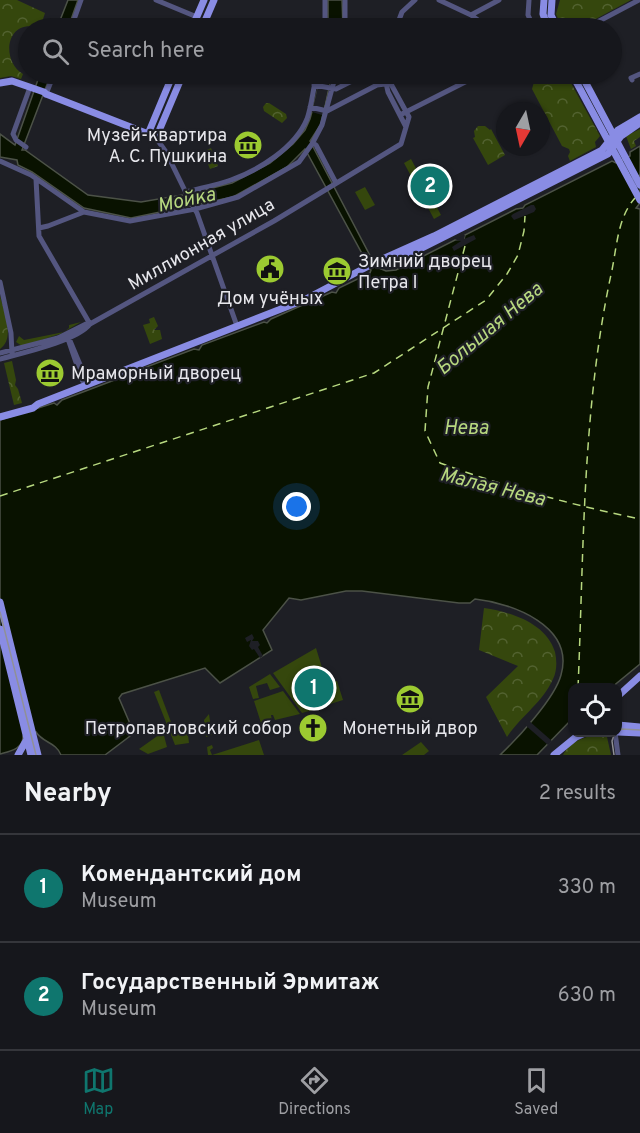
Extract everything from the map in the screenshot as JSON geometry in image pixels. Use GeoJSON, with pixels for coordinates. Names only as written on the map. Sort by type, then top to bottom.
{"type":"FeatureCollection","features":[{"type":"Feature","properties":{"kind":"main road"},"geometry":{"type":"LineString","coordinates":[[197,17],[204,0]]}},
{"type":"Feature","properties":{"kind":"main road"},"geometry":{"type":"LineString","coordinates":[[206,18],[214,0]]}},
{"type":"Feature","properties":{"kind":"main road"},"geometry":{"type":"LineString","coordinates":[[544,0],[544,18]]}},
{"type":"Feature","properties":{"kind":"main road"},"geometry":{"type":"LineString","coordinates":[[552,0],[552,18]]}},
{"type":"Feature","properties":{"kind":"main road"},"geometry":{"type":"LineString","coordinates":[[0,85],[12,81],[18,84]]}},
{"type":"Feature","properties":{"kind":"main road"},"geometry":{"type":"LineString","coordinates":[[19,84],[156,138],[179,84]]}},
{"type":"Feature","properties":{"kind":"main road"},"geometry":{"type":"LineString","coordinates":[[148,134],[169,84]]}},
{"type":"Feature","properties":{"kind":"main road"},"geometry":{"type":"LineString","coordinates":[[578,84],[614,141]]}},
{"type":"Feature","properties":{"kind":"main road"},"geometry":{"type":"LineString","coordinates":[[586,84],[623,159],[640,200]]}},
{"type":"Feature","properties":{"kind":"main road"},"geometry":{"type":"LineString","coordinates":[[614,141],[623,127],[640,117]]}},
{"type":"Feature","properties":{"kind":"main road"},"geometry":{"type":"LineString","coordinates":[[153,123],[154,129],[161,127]]}},
{"type":"Feature","properties":{"kind":"main road"},"geometry":{"type":"LineString","coordinates":[[0,414],[33,408],[38,404],[304,300],[572,166],[602,150],[640,123]]}},
{"type":"Feature","properties":{"kind":"main road"},"geometry":{"type":"LineString","coordinates":[[623,159],[640,185]]}},
{"type":"Feature","properties":{"kind":"main road"},"geometry":{"type":"LineString","coordinates":[[0,603],[29,736],[31,755]]}},
{"type":"Feature","properties":{"kind":"main road"},"geometry":{"type":"LineString","coordinates":[[0,629],[29,736],[38,755]]}},
{"type":"Feature","properties":{"kind":"main road"},"geometry":{"type":"LineString","coordinates":[[622,692],[640,676]]}},
{"type":"Feature","properties":{"kind":"main road"},"geometry":{"type":"LineString","coordinates":[[622,725],[640,727]]}},
{"type":"Feature","properties":{"kind":"main road"},"geometry":{"type":"LineString","coordinates":[[622,732],[640,733]]}},
{"type":"Feature","properties":{"kind":"main road"},"geometry":{"type":"LineString","coordinates":[[18,755],[29,736]]}},
{"type":"Feature","properties":{"kind":"main road"},"geometry":{"type":"LineString","coordinates":[[549,755],[571,737]]}},
{"type":"Feature","properties":{"kind":"main road"},"geometry":{"type":"LineString","coordinates":[[554,755],[571,737]]}},
{"type":"Feature","properties":{"kind":"street"},"geometry":{"type":"LineString","coordinates":[[74,18],[81,0]]}},
{"type":"Feature","properties":{"kind":"street"},"geometry":{"type":"LineString","coordinates":[[156,0],[197,17]]}},
{"type":"Feature","properties":{"kind":"street"},"geometry":{"type":"LineString","coordinates":[[325,0],[325,18]]}},
{"type":"Feature","properties":{"kind":"street"},"geometry":{"type":"LineString","coordinates":[[345,0],[345,18]]}},
{"type":"Feature","properties":{"kind":"street"},"geometry":{"type":"LineString","coordinates":[[400,18],[402,12],[415,0]]}},
{"type":"Feature","properties":{"kind":"street"},"geometry":{"type":"LineString","coordinates":[[439,0],[475,18]]}},
{"type":"Feature","properties":{"kind":"street"},"geometry":{"type":"LineString","coordinates":[[471,15],[499,0]]}},
{"type":"Feature","properties":{"kind":"street"},"geometry":{"type":"LineString","coordinates":[[529,0],[529,18]]}},
{"type":"Feature","properties":{"kind":"street"},"geometry":{"type":"LineString","coordinates":[[605,18],[639,0]]}},
{"type":"Feature","properties":{"kind":"street"},"geometry":{"type":"LineString","coordinates":[[632,80],[640,74]]}},
{"type":"Feature","properties":{"kind":"street"},"geometry":{"type":"LineString","coordinates":[[44,94],[49,84]]}},
{"type":"Feature","properties":{"kind":"street"},"geometry":{"type":"LineString","coordinates":[[0,161],[36,179],[84,212],[130,221],[238,197],[288,170],[307,152],[313,144],[332,84]]}},
{"type":"Feature","properties":{"kind":"street"},"geometry":{"type":"LineString","coordinates":[[187,194],[231,180],[267,161],[298,133],[307,118],[316,85],[330,88],[348,84]]}},
{"type":"Feature","properties":{"kind":"street"},"geometry":{"type":"LineString","coordinates":[[311,107],[325,110],[377,85],[385,84],[403,114]]}},
{"type":"Feature","properties":{"kind":"street"},"geometry":{"type":"LineString","coordinates":[[313,144],[334,184],[401,144],[406,127],[391,84]]}},
{"type":"Feature","properties":{"kind":"street"},"geometry":{"type":"LineString","coordinates":[[403,114],[462,84]]}},
{"type":"Feature","properties":{"kind":"street"},"geometry":{"type":"LineString","coordinates":[[25,146],[16,140],[13,132],[32,90]]}},
{"type":"Feature","properties":{"kind":"street"},"geometry":{"type":"LineString","coordinates":[[156,138],[164,148],[194,207],[237,326]]}},
{"type":"Feature","properties":{"kind":"street"},"geometry":{"type":"LineString","coordinates":[[36,179],[39,236],[90,324]]}},
{"type":"Feature","properties":{"kind":"street","name":"Миллионная улица"},"geometry":{"type":"LineString","coordinates":[[0,359],[12,353],[68,337],[86,324],[90,324],[212,256],[334,184]]}},
{"type":"Feature","properties":{"kind":"street"},"geometry":{"type":"LineString","coordinates":[[39,228],[84,212]]}},
{"type":"Feature","properties":{"kind":"street"},"geometry":{"type":"LineString","coordinates":[[0,282],[11,333],[12,353]]}},
{"type":"Feature","properties":{"kind":"street"},"geometry":{"type":"LineString","coordinates":[[68,337],[86,379],[86,385]]}},
{"type":"Feature","properties":{"kind":"street","name":"Миллионная улица"},"geometry":{"type":"LineString","coordinates":[[0,353],[12,353]]}},
{"type":"Feature","properties":{"kind":"street"},"geometry":{"type":"LineString","coordinates":[[616,737],[618,755]]}},
{"type":"Feature","properties":{"kind":"green space"},"geometry":{"type":"Polygon","coordinates":[[[0,0],[17,0],[45,13],[43,18],[18,18],[18,31],[10,42],[9,50],[11,59],[18,70],[18,78],[11,76],[0,78],[0,0]]]}},
{"type":"Feature","properties":{"kind":"green space"},"geometry":{"type":"Polygon","coordinates":[[[560,0],[631,0],[598,18],[558,18],[556,14],[560,0]]]}},
{"type":"Feature","properties":{"kind":"green space"},"geometry":{"type":"Polygon","coordinates":[[[533,84],[571,84],[600,136],[595,142],[596,147],[570,161],[569,149],[562,146],[550,123],[550,102],[539,102],[532,89],[533,84]]]}},
{"type":"Feature","properties":{"kind":"green space"},"geometry":{"type":"Polygon","coordinates":[[[266,103],[286,114],[287,118],[282,123],[264,111],[263,107],[266,103]]]}},
{"type":"Feature","properties":{"kind":"green space"},"geometry":{"type":"Polygon","coordinates":[[[478,126],[491,129],[496,138],[496,156],[503,156],[488,165],[473,138],[475,137],[474,131],[478,126]]]}},
{"type":"Feature","properties":{"kind":"green space"},"geometry":{"type":"Polygon","coordinates":[[[640,129],[640,137],[634,141],[636,146],[631,149],[626,136],[640,129]]]}},
{"type":"Feature","properties":{"kind":"green space"},"geometry":{"type":"Polygon","coordinates":[[[211,148],[218,166],[210,169],[203,152],[211,148]]]}},
{"type":"Feature","properties":{"kind":"green space"},"geometry":{"type":"Polygon","coordinates":[[[411,159],[441,215],[434,219],[404,163],[411,159]]]}},
{"type":"Feature","properties":{"kind":"green space"},"geometry":{"type":"Polygon","coordinates":[[[365,187],[375,205],[365,210],[355,192],[365,187]]]}},
{"type":"Feature","properties":{"kind":"green space"},"geometry":{"type":"Polygon","coordinates":[[[0,295],[8,331],[5,344],[0,349],[0,295]]]}},
{"type":"Feature","properties":{"kind":"green space"},"geometry":{"type":"Polygon","coordinates":[[[154,317],[158,326],[154,330],[160,330],[162,339],[150,344],[143,325],[150,323],[149,319],[154,317]]]}},
{"type":"Feature","properties":{"kind":"green space"},"geometry":{"type":"Polygon","coordinates":[[[81,322],[65,331],[69,325],[81,322]]]}},
{"type":"Feature","properties":{"kind":"green space"},"geometry":{"type":"Polygon","coordinates":[[[63,332],[22,346],[16,342],[19,336],[24,340],[63,332]]]}},
{"type":"Feature","properties":{"kind":"green space"},"geometry":{"type":"Polygon","coordinates":[[[12,361],[15,385],[22,403],[14,405],[4,363],[12,361]]]}},
{"type":"Feature","properties":{"kind":"green space"},"geometry":{"type":"Polygon","coordinates":[[[484,608],[505,612],[536,626],[544,633],[556,655],[555,673],[549,687],[507,737],[486,697],[518,666],[479,650],[484,608]]]}},
{"type":"Feature","properties":{"kind":"green space"},"geometry":{"type":"Polygon","coordinates":[[[316,648],[324,674],[292,684],[298,702],[310,700],[313,710],[302,713],[273,673],[316,648]]]}},
{"type":"Feature","properties":{"kind":"green space"},"geometry":{"type":"Polygon","coordinates":[[[270,674],[280,687],[270,690],[267,683],[256,686],[259,698],[253,699],[249,687],[270,674]]]}},
{"type":"Feature","properties":{"kind":"green space"},"geometry":{"type":"Polygon","coordinates":[[[337,681],[343,700],[314,709],[311,698],[335,691],[333,682],[337,681]]]}},
{"type":"Feature","properties":{"kind":"green space"},"geometry":{"type":"Polygon","coordinates":[[[159,690],[171,722],[187,726],[189,743],[175,745],[154,692],[159,690]]]}},
{"type":"Feature","properties":{"kind":"green space"},"geometry":{"type":"Polygon","coordinates":[[[283,691],[300,714],[275,720],[271,715],[272,721],[261,723],[254,701],[283,691]]]}},
{"type":"Feature","properties":{"kind":"green space"},"geometry":{"type":"Polygon","coordinates":[[[209,714],[212,735],[206,737],[204,720],[209,714]]]}},
{"type":"Feature","properties":{"kind":"green space"},"geometry":{"type":"Polygon","coordinates":[[[163,732],[167,747],[148,754],[139,749],[163,732]]]}},
{"type":"Feature","properties":{"kind":"green space"},"geometry":{"type":"Polygon","coordinates":[[[607,737],[611,755],[563,755],[569,747],[585,738],[607,737]]]}},
{"type":"Feature","properties":{"kind":"green space"},"geometry":{"type":"Polygon","coordinates":[[[259,740],[264,755],[212,755],[259,740]]]}},
{"type":"Feature","properties":{"kind":"green space"},"geometry":{"type":"Polygon","coordinates":[[[421,742],[429,751],[424,755],[402,755],[421,742]]]}},
{"type":"Feature","properties":{"kind":"green space"},"geometry":{"type":"Polygon","coordinates":[[[212,745],[213,748],[210,750],[212,755],[208,755],[207,747],[212,745]]]}},
{"type":"Feature","properties":{"kind":"water"},"geometry":{"type":"Polygon","coordinates":[[[68,0],[78,0],[72,18],[61,18],[68,0]]]}},
{"type":"Feature","properties":{"kind":"water"},"geometry":{"type":"Polygon","coordinates":[[[328,0],[342,0],[343,18],[328,18],[328,0]]]}},
{"type":"Feature","properties":{"kind":"water","name":"Нева"},"geometry":{"type":"Polygon","coordinates":[[[36,84],[47,84],[22,150],[88,195],[141,202],[182,195],[185,197],[232,183],[270,163],[293,144],[305,130],[319,84],[329,84],[321,124],[310,141],[376,267],[386,271],[396,270],[455,240],[464,239],[465,235],[516,209],[523,208],[612,161],[616,163],[630,156],[630,152],[640,146],[640,203],[636,208],[640,209],[640,664],[617,683],[568,683],[568,723],[537,755],[500,755],[535,717],[551,695],[561,675],[563,658],[559,643],[550,630],[537,620],[506,606],[475,599],[470,603],[459,603],[362,591],[346,591],[301,600],[289,598],[263,630],[272,650],[220,683],[205,668],[122,694],[119,698],[134,733],[105,755],[61,755],[56,747],[36,732],[23,736],[21,744],[16,749],[0,754],[0,420],[54,403],[57,405],[62,400],[125,376],[131,376],[133,372],[194,349],[199,350],[202,345],[264,322],[267,323],[271,319],[332,292],[336,293],[339,288],[370,273],[371,270],[305,149],[287,167],[233,197],[131,218],[84,208],[18,165],[17,160],[0,157],[0,134],[15,145],[36,84]]]}},
{"type":"Feature","properties":{"kind":"pier"},"geometry":{"type":"Polygon","coordinates":[[[319,84],[329,84],[322,115],[312,112],[319,84]]]}},
{"type":"Feature","properties":{"kind":"pier"},"geometry":{"type":"Polygon","coordinates":[[[534,205],[536,209],[534,212],[514,220],[511,216],[513,214],[534,205]]]}},
{"type":"Feature","properties":{"kind":"pier"},"geometry":{"type":"Polygon","coordinates":[[[465,235],[464,239],[474,235],[476,239],[454,251],[452,247],[461,241],[455,240],[465,235]]]}},
{"type":"Feature","properties":{"kind":"pier"},"geometry":{"type":"Polygon","coordinates":[[[252,634],[254,638],[252,641],[258,641],[260,645],[258,647],[263,656],[260,658],[249,646],[251,640],[247,642],[245,638],[252,634]]]}},
{"type":"Feature","properties":{"kind":"pier"},"geometry":{"type":"Polygon","coordinates":[[[528,720],[552,741],[548,745],[524,724],[528,720]]]}},
{"type":"Feature","properties":{"kind":"ferry route"},"geometry":{"type":"LineString","coordinates":[[578,683],[583,530],[595,373],[619,232],[625,214],[635,198]]}},
{"type":"Feature","properties":{"kind":"ferry route"},"geometry":{"type":"LineString","coordinates":[[0,496],[374,373],[486,300],[507,274],[518,255],[525,216]]}},
{"type":"Feature","properties":{"kind":"ferry route"},"geometry":{"type":"LineString","coordinates":[[465,246],[428,387],[425,431],[440,463],[539,495],[640,519]]}},
{"type":"Feature","properties":{"kind":"tram line"},"geometry":{"type":"LineString","coordinates":[[0,612],[36,755]]}},
{"type":"Feature","properties":{"kind":"tram line"},"geometry":{"type":"LineString","coordinates":[[622,729],[640,730]]}},
{"type":"Feature","properties":{"kind":"tram line"},"geometry":{"type":"LineString","coordinates":[[613,737],[614,755]]}},
{"type":"Feature","properties":{"kind":"place","name":"Музей-квартира А. С. Пушкина"},"geometry":{"type":"Point","coordinates":[248,145]}},
{"type":"Feature","properties":{"kind":"place","name":"Государственный Эрмитаж"},"geometry":{"type":"Point","coordinates":[430,186]}},
{"type":"Feature","properties":{"kind":"place","name":"Дом учёных"},"geometry":{"type":"Point","coordinates":[270,269]}},
{"type":"Feature","properties":{"kind":"place","name":"Зимний дворец Петра I"},"geometry":{"type":"Point","coordinates":[337,271]}},
{"type":"Feature","properties":{"kind":"place","name":"Мраморный дворец"},"geometry":{"type":"Point","coordinates":[50,373]}},
{"type":"Feature","properties":{"kind":"place","name":"Комендантский дом"},"geometry":{"type":"Point","coordinates":[314,688]}},
{"type":"Feature","properties":{"kind":"place","name":"Монетный двор"},"geometry":{"type":"Point","coordinates":[410,699]}},
{"type":"Feature","properties":{"kind":"place","name":"Петропавловский собор"},"geometry":{"type":"Point","coordinates":[313,728]}},
{"type":"Feature","properties":{"kind":"water label","name":"Мойка"},"geometry":{"type":"Point","coordinates":[186,199]}},
{"type":"Feature","properties":{"kind":"water label","name":"Большая Нева"},"geometry":{"type":"Point","coordinates":[489,328]}},
{"type":"Feature","properties":{"kind":"water label","name":"Малая Нева"},"geometry":{"type":"Point","coordinates":[493,486]}}]}
